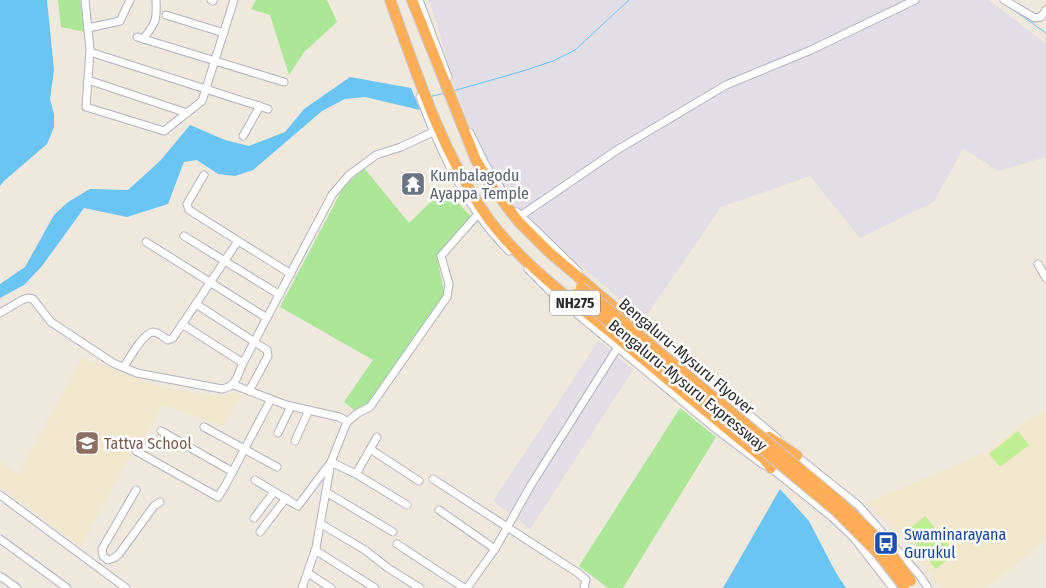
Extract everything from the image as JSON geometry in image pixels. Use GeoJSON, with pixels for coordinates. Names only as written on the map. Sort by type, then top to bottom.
{"type":"FeatureCollection","features":[{"type":"Feature","properties":{"kind":"highway","name":"Bengaluru-Mysuru Expressway"},"geometry":{"type":"LineString","coordinates":[[390,0],[438,128],[466,184],[482,210],[508,241],[567,297],[764,459],[771,468]]}},
{"type":"Feature","properties":{"kind":"highway","name":"Bengaluru-Mysuru Expressway"},"geometry":{"type":"LineString","coordinates":[[396,0],[425,96]]}},
{"type":"Feature","properties":{"kind":"highway","name":"Bengaluru-Mysuru Flyover"},"geometry":{"type":"LineString","coordinates":[[406,0],[467,153],[490,194],[518,230],[550,262],[841,503],[886,547],[906,586]]}},
{"type":"Feature","properties":{"kind":"highway","name":"NH275"},"geometry":{"type":"LineString","coordinates":[[412,0],[476,160],[493,188],[549,252],[701,382],[777,444],[797,456]]}},
{"type":"Feature","properties":{"kind":"highway","name":"Bengaluru-Mysuru Flyover"},"geometry":{"type":"LineString","coordinates":[[425,96],[466,172],[492,212],[522,248],[544,269],[835,510],[878,553],[906,586]]}},
{"type":"Feature","properties":{"kind":"street"},"geometry":{"type":"LineString","coordinates":[[85,0],[90,52],[86,107],[164,131],[202,101],[234,0]]}},
{"type":"Feature","properties":{"kind":"street"},"geometry":{"type":"LineString","coordinates":[[88,28],[120,22],[130,0]]}},
{"type":"Feature","properties":{"kind":"street"},"geometry":{"type":"LineString","coordinates":[[156,0],[157,17],[152,28],[140,38],[284,82]]}},
{"type":"Feature","properties":{"kind":"street","name":"Bengaluru-Mysuru Expressway"},"geometry":{"type":"LineString","coordinates":[[385,0],[425,96],[434,132],[452,172],[478,214],[496,237],[552,293],[716,429],[762,464],[771,468],[832,517],[854,538],[882,573],[906,586]]}},
{"type":"Feature","properties":{"kind":"street","name":"NH275"},"geometry":{"type":"LineString","coordinates":[[418,0],[450,91]]}},
{"type":"Feature","properties":{"kind":"street"},"geometry":{"type":"LineString","coordinates":[[518,217],[617,150],[726,85],[811,50],[915,0]]}},
{"type":"Feature","properties":{"kind":"street"},"geometry":{"type":"LineString","coordinates":[[1004,0],[1034,18],[1041,18],[1046,10]]}},
{"type":"Feature","properties":{"kind":"street"},"geometry":{"type":"LineString","coordinates":[[166,15],[224,33]]}},
{"type":"Feature","properties":{"kind":"street"},"geometry":{"type":"LineString","coordinates":[[90,52],[264,107],[243,136]]}},
{"type":"Feature","properties":{"kind":"street"},"geometry":{"type":"LineString","coordinates":[[88,80],[187,113]]}},
{"type":"Feature","properties":{"kind":"street"},"geometry":{"type":"LineString","coordinates":[[234,385],[243,363],[332,195],[342,182],[376,155],[402,147],[434,132]]}},
{"type":"Feature","properties":{"kind":"street"},"geometry":{"type":"LineString","coordinates":[[204,175],[187,204],[187,208],[291,274]]}},
{"type":"Feature","properties":{"kind":"street"},"geometry":{"type":"LineString","coordinates":[[302,588],[315,550],[331,462],[346,422],[370,407],[447,296],[449,284],[441,256],[478,214]]}},
{"type":"Feature","properties":{"kind":"street"},"geometry":{"type":"LineString","coordinates":[[184,236],[280,295]]}},
{"type":"Feature","properties":{"kind":"street"},"geometry":{"type":"LineString","coordinates":[[124,367],[136,347],[150,334],[157,333],[171,340],[238,241]]}},
{"type":"Feature","properties":{"kind":"street"},"geometry":{"type":"LineString","coordinates":[[146,242],[267,318]]}},
{"type":"Feature","properties":{"kind":"street"},"geometry":{"type":"LineString","coordinates":[[1038,264],[1046,278]]}},
{"type":"Feature","properties":{"kind":"street"},"geometry":{"type":"LineString","coordinates":[[0,313],[22,300],[34,299],[51,322],[106,358],[137,373],[213,388],[222,389],[234,385],[291,406],[339,417],[346,422]]}},
{"type":"Feature","properties":{"kind":"street"},"geometry":{"type":"LineString","coordinates":[[196,304],[269,352],[249,391]]}},
{"type":"Feature","properties":{"kind":"street"},"geometry":{"type":"LineString","coordinates":[[182,324],[243,363]]}},
{"type":"Feature","properties":{"kind":"street"},"geometry":{"type":"LineString","coordinates":[[397,544],[466,588],[495,548],[531,485],[618,347]]}},
{"type":"Feature","properties":{"kind":"street"},"geometry":{"type":"LineString","coordinates":[[136,451],[214,497],[220,496],[270,399]]}},
{"type":"Feature","properties":{"kind":"street"},"geometry":{"type":"LineString","coordinates":[[278,433],[291,406]]}},
{"type":"Feature","properties":{"kind":"street"},"geometry":{"type":"LineString","coordinates":[[295,441],[309,410]]}},
{"type":"Feature","properties":{"kind":"street"},"geometry":{"type":"LineString","coordinates":[[204,427],[277,467]]}},
{"type":"Feature","properties":{"kind":"street"},"geometry":{"type":"LineString","coordinates":[[161,431],[233,472]]}},
{"type":"Feature","properties":{"kind":"street"},"geometry":{"type":"LineString","coordinates":[[356,474],[377,437]]}},
{"type":"Feature","properties":{"kind":"street"},"geometry":{"type":"LineString","coordinates":[[370,449],[419,481]]}},
{"type":"Feature","properties":{"kind":"street","name":"NH275"},"geometry":{"type":"LineString","coordinates":[[797,456],[859,506],[928,588]]}},
{"type":"Feature","properties":{"kind":"street"},"geometry":{"type":"LineString","coordinates":[[331,462],[356,474],[407,505]]}},
{"type":"Feature","properties":{"kind":"street"},"geometry":{"type":"LineString","coordinates":[[255,480],[298,506],[331,462]]}},
{"type":"Feature","properties":{"kind":"street"},"geometry":{"type":"LineString","coordinates":[[433,479],[578,572],[586,580],[584,588]]}},
{"type":"Feature","properties":{"kind":"street"},"geometry":{"type":"LineString","coordinates":[[136,490],[102,549],[103,556],[108,560],[118,554],[154,506],[160,502]]}},
{"type":"Feature","properties":{"kind":"street"},"geometry":{"type":"LineString","coordinates":[[254,518],[274,492]]}},
{"type":"Feature","properties":{"kind":"street"},"geometry":{"type":"LineString","coordinates":[[326,492],[393,532]]}},
{"type":"Feature","properties":{"kind":"street"},"geometry":{"type":"LineString","coordinates":[[0,496],[126,588]]}},
{"type":"Feature","properties":{"kind":"street"},"geometry":{"type":"LineString","coordinates":[[260,532],[286,498]]}},
{"type":"Feature","properties":{"kind":"street"},"geometry":{"type":"LineString","coordinates":[[439,510],[495,548]]}},
{"type":"Feature","properties":{"kind":"street"},"geometry":{"type":"LineString","coordinates":[[320,524],[365,550],[388,568],[420,588]]}},
{"type":"Feature","properties":{"kind":"street"},"geometry":{"type":"LineString","coordinates":[[0,538],[66,588]]}},
{"type":"Feature","properties":{"kind":"street"},"geometry":{"type":"LineString","coordinates":[[315,550],[375,588]]}},
{"type":"Feature","properties":{"kind":"street"},"geometry":{"type":"LineString","coordinates":[[882,573],[900,554]]}},
{"type":"Feature","properties":{"kind":"street"},"geometry":{"type":"LineString","coordinates":[[308,573],[331,588]]}},
{"type":"Feature","properties":{"kind":"street"},"geometry":{"type":"LineString","coordinates":[[0,576],[16,588]]}},
{"type":"Feature","properties":{"kind":"shaded area"},"geometry":{"type":"Polygon","coordinates":[[[428,0],[989,0],[1046,44],[1046,157],[998,171],[963,148],[934,202],[860,238],[810,176],[721,207],[644,319],[520,214],[490,167],[467,120],[452,79],[436,19],[428,0]]]}},
{"type":"Feature","properties":{"kind":"shaded area"},"geometry":{"type":"Polygon","coordinates":[[[599,340],[633,370],[530,529],[493,501],[599,340]]]}},
{"type":"Feature","properties":{"kind":"shaded area","name":"Tattva School"},"geometry":{"type":"Polygon","coordinates":[[[82,358],[165,388],[223,397],[235,392],[241,395],[224,426],[163,405],[125,465],[80,547],[0,487],[0,461],[18,474],[82,358]]]}},
{"type":"Feature","properties":{"kind":"shaded area"},"geometry":{"type":"Polygon","coordinates":[[[1046,410],[1046,540],[986,588],[941,588],[905,541],[867,503],[987,452],[1028,420],[1046,410]]]}},
{"type":"Feature","properties":{"kind":"green space"},"geometry":{"type":"Polygon","coordinates":[[[58,0],[80,0],[85,32],[61,27],[58,0]]]}},
{"type":"Feature","properties":{"kind":"green space"},"geometry":{"type":"Polygon","coordinates":[[[256,0],[327,0],[337,22],[304,52],[289,75],[270,15],[251,9],[256,0]]]}},
{"type":"Feature","properties":{"kind":"green space"},"geometry":{"type":"Polygon","coordinates":[[[364,168],[409,223],[444,189],[472,217],[437,258],[445,296],[369,403],[354,410],[344,402],[373,360],[280,307],[343,188],[364,168]]]}},
{"type":"Feature","properties":{"kind":"green space"},"geometry":{"type":"Polygon","coordinates":[[[680,408],[716,437],[623,588],[608,588],[579,566],[680,408]]]}},
{"type":"Feature","properties":{"kind":"green space"},"geometry":{"type":"Polygon","coordinates":[[[1018,431],[1029,445],[1000,467],[989,454],[1018,431]]]}},
{"type":"Feature","properties":{"kind":"green space"},"geometry":{"type":"Polygon","coordinates":[[[925,516],[955,553],[936,569],[906,532],[925,516]]]}},
{"type":"Feature","properties":{"kind":"water"},"geometry":{"type":"Polygon","coordinates":[[[0,0],[47,0],[54,70],[50,99],[54,114],[54,127],[47,144],[0,186],[0,0]]]}},
{"type":"Feature","properties":{"kind":"water"},"geometry":{"type":"Polygon","coordinates":[[[350,77],[411,88],[420,110],[365,97],[345,99],[322,111],[253,170],[235,176],[218,174],[197,160],[184,162],[168,204],[127,217],[84,208],[42,266],[24,285],[0,298],[0,284],[25,267],[54,215],[68,202],[90,189],[128,190],[160,161],[190,125],[225,140],[249,146],[285,132],[304,109],[350,77]]]}},
{"type":"Feature","properties":{"kind":"water"},"geometry":{"type":"Polygon","coordinates":[[[780,489],[809,521],[836,573],[846,588],[723,588],[780,489]]]}},
{"type":"Feature","properties":{"kind":"waterway"},"geometry":{"type":"LineString","coordinates":[[453,91],[553,61],[575,50],[629,0]]}},
{"type":"Feature","properties":{"kind":"waterway"},"geometry":{"type":"LineString","coordinates":[[1008,6],[1046,33]]}},
{"type":"Feature","properties":{"kind":"waterway"},"geometry":{"type":"LineString","coordinates":[[429,97],[445,93]]}},
{"type":"Feature","properties":{"kind":"place","name":"Kumbalagodu Ayappa Temple"},"geometry":{"type":"Point","coordinates":[413,184]}},
{"type":"Feature","properties":{"kind":"place","name":"Tattva School"},"geometry":{"type":"Point","coordinates":[87,443]}},
{"type":"Feature","properties":{"kind":"place","name":"Swaminarayana Gurukul"},"geometry":{"type":"Point","coordinates":[886,543]}}]}
